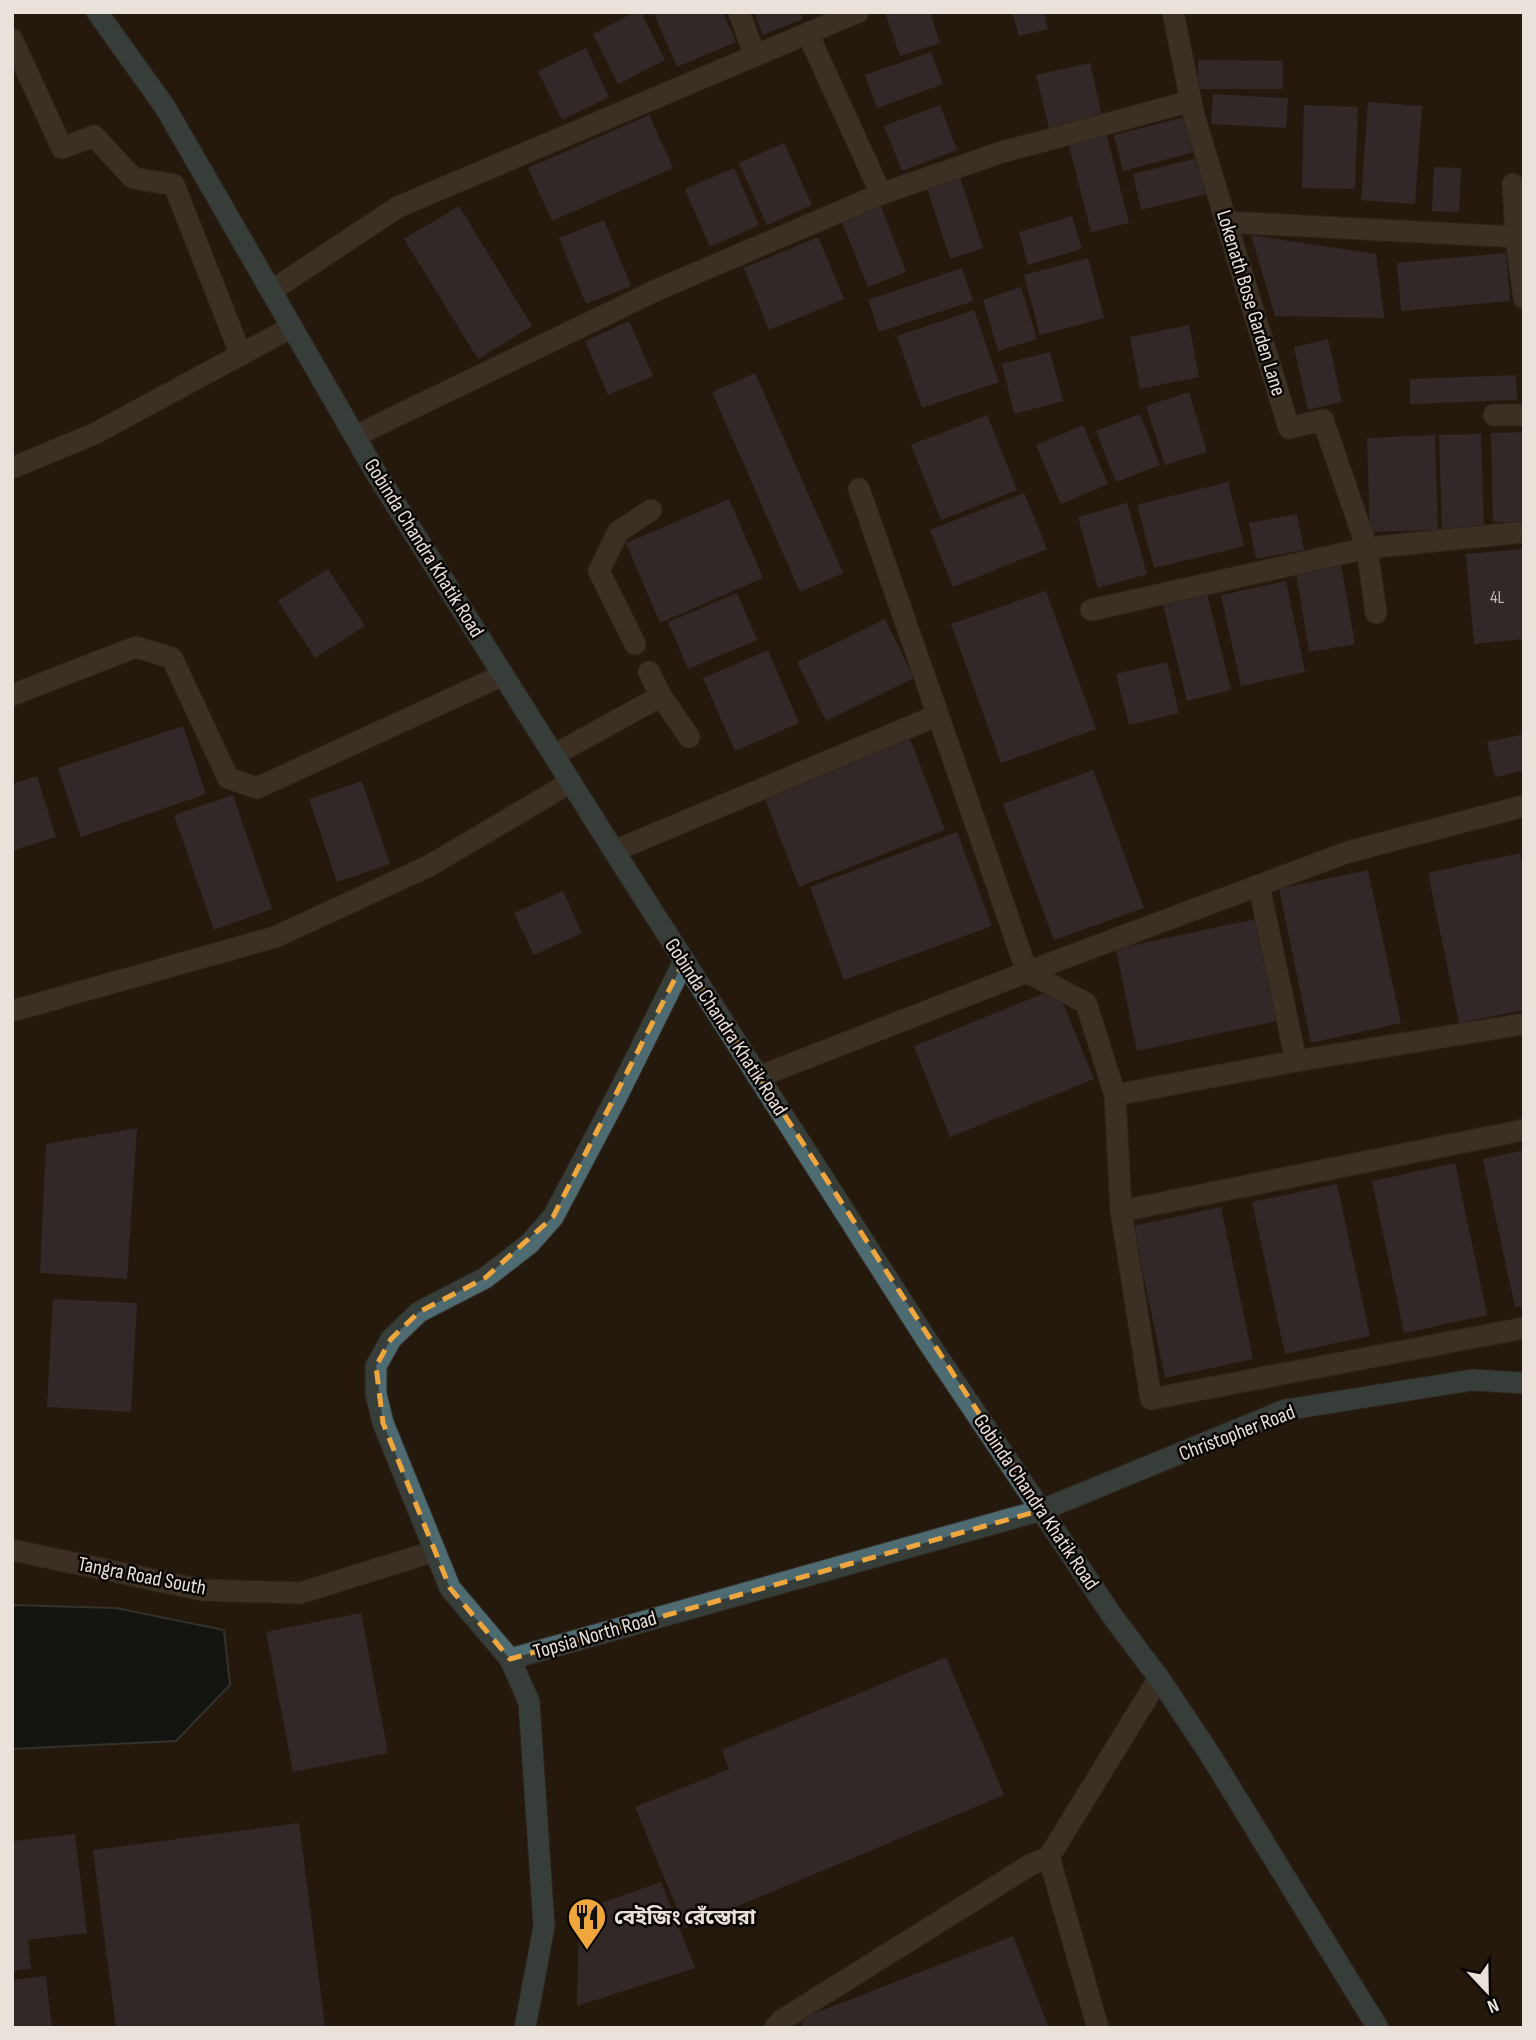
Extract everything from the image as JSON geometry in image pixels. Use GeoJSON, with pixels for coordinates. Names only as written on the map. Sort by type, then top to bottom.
{"type":"FeatureCollection","features":[{"type":"Feature","properties":{"kind":"main road","name":"Gobinda Chandra Khatik Road"},"geometry":{"type":"LineString","coordinates":[[97,12],[165,107],[355,436],[614,851],[928,1342],[1113,1617],[1159,1678],[1209,1753],[1378,2028]]}},
{"type":"Feature","properties":{"kind":"main road"},"geometry":{"type":"LineString","coordinates":[[510,1659],[450,1588],[383,1423],[376,1394],[376,1366],[391,1339],[419,1312],[485,1278],[529,1244],[553,1217],[684,961]]}},
{"type":"Feature","properties":{"kind":"main road","name":"Christopher Road"},"geometry":{"type":"LineString","coordinates":[[1042,1510],[1285,1410],[1472,1380],[1524,1383]]}},
{"type":"Feature","properties":{"kind":"main road","name":"Topsia North Road"},"geometry":{"type":"LineString","coordinates":[[525,2028],[544,1926],[529,1702],[510,1659],[1042,1510]]}},
{"type":"Feature","properties":{"kind":"street"},"geometry":{"type":"LineString","coordinates":[[739,12],[755,56]]}},
{"type":"Feature","properties":{"kind":"street"},"geometry":{"type":"LineString","coordinates":[[271,291],[398,207],[858,12]]}},
{"type":"Feature","properties":{"kind":"street","name":"Lokenath Bose Garden Lane"},"geometry":{"type":"LineString","coordinates":[[1174,12],[1191,101],[1289,428],[1323,420],[1367,548],[1376,613]]}},
{"type":"Feature","properties":{"kind":"street"},"geometry":{"type":"LineString","coordinates":[[808,34],[881,194]]}},
{"type":"Feature","properties":{"kind":"street"},"geometry":{"type":"LineString","coordinates":[[12,39],[62,148],[94,136],[133,178],[174,185],[241,355]]}},
{"type":"Feature","properties":{"kind":"street"},"geometry":{"type":"LineString","coordinates":[[355,436],[659,289],[881,194],[999,153],[1191,101]]}},
{"type":"Feature","properties":{"kind":"street"},"geometry":{"type":"LineString","coordinates":[[1513,184],[1516,237],[1524,298]]}},
{"type":"Feature","properties":{"kind":"street"},"geometry":{"type":"LineString","coordinates":[[1226,222],[1516,237]]}},
{"type":"Feature","properties":{"kind":"street"},"geometry":{"type":"LineString","coordinates":[[12,468],[94,434],[292,327]]}},
{"type":"Feature","properties":{"kind":"street"},"geometry":{"type":"LineString","coordinates":[[1494,415],[1524,415]]}},
{"type":"Feature","properties":{"kind":"street"},"geometry":{"type":"LineString","coordinates":[[859,489],[1027,972],[1086,1003],[1115,1095],[1121,1211],[1151,1399],[1524,1328]]}},
{"type":"Feature","properties":{"kind":"street"},"geometry":{"type":"LineString","coordinates":[[635,644],[599,571],[618,532],[651,510]]}},
{"type":"Feature","properties":{"kind":"street"},"geometry":{"type":"LineString","coordinates":[[1091,610],[1367,548],[1524,531]]}},
{"type":"Feature","properties":{"kind":"street"},"geometry":{"type":"LineString","coordinates":[[12,695],[136,647],[172,658],[228,778],[257,788],[503,674]]}},
{"type":"Feature","properties":{"kind":"street"},"geometry":{"type":"LineString","coordinates":[[649,672],[661,696],[689,737]]}},
{"type":"Feature","properties":{"kind":"street"},"geometry":{"type":"LineString","coordinates":[[554,755],[661,696]]}},
{"type":"Feature","properties":{"kind":"street"},"geometry":{"type":"LineString","coordinates":[[614,851],[937,715]]}},
{"type":"Feature","properties":{"kind":"street"},"geometry":{"type":"LineString","coordinates":[[12,1011],[275,937],[429,866],[571,782]]}},
{"type":"Feature","properties":{"kind":"street"},"geometry":{"type":"LineString","coordinates":[[758,1077],[1027,972],[1348,852],[1524,806]]}},
{"type":"Feature","properties":{"kind":"street"},"geometry":{"type":"LineString","coordinates":[[1259,886],[1296,1061]]}},
{"type":"Feature","properties":{"kind":"street"},"geometry":{"type":"LineString","coordinates":[[1115,1095],[1296,1061],[1524,1024]]}},
{"type":"Feature","properties":{"kind":"street"},"geometry":{"type":"LineString","coordinates":[[1121,1211],[1524,1130]]}},
{"type":"Feature","properties":{"kind":"street","name":"Tangra Road South"},"geometry":{"type":"LineString","coordinates":[[12,1550],[202,1590],[300,1593],[435,1551]]}},
{"type":"Feature","properties":{"kind":"street"},"geometry":{"type":"LineString","coordinates":[[775,2028],[782,2020],[1030,1865],[1049,1857],[1159,1678]]}},
{"type":"Feature","properties":{"kind":"street"},"geometry":{"type":"LineString","coordinates":[[1049,1857],[1098,2028]]}},
{"type":"Feature","properties":{"kind":"highlighted area"},"geometry":{"type":"Polygon","coordinates":[[[684,961],[1042,1510],[510,1659],[450,1588],[383,1423],[376,1366],[391,1339],[419,1312],[485,1278],[553,1217],[684,961]]]}},
{"type":"Feature","properties":{"kind":"shaded area"},"geometry":{"type":"Polygon","coordinates":[[[12,1605],[116,1608],[224,1630],[230,1685],[176,1741],[12,1749],[12,1605]]]}},
{"type":"Feature","properties":{"kind":"building"},"geometry":{"type":"Polygon","coordinates":[[[635,12],[641,12],[665,60],[618,84],[593,34],[635,12]]]}},
{"type":"Feature","properties":{"kind":"building"},"geometry":{"type":"Polygon","coordinates":[[[723,12],[736,42],[677,67],[654,13],[723,12]]]}},
{"type":"Feature","properties":{"kind":"building"},"geometry":{"type":"Polygon","coordinates":[[[754,12],[800,12],[803,19],[763,35],[754,12]]]}},
{"type":"Feature","properties":{"kind":"building"},"geometry":{"type":"Polygon","coordinates":[[[885,12],[930,12],[940,43],[900,56],[885,12]]]}},
{"type":"Feature","properties":{"kind":"building"},"geometry":{"type":"Polygon","coordinates":[[[1012,12],[1044,12],[1048,29],[1019,36],[1012,12]]]}},
{"type":"Feature","properties":{"kind":"building"},"geometry":{"type":"Polygon","coordinates":[[[586,48],[609,97],[562,120],[538,71],[586,48]]]}},
{"type":"Feature","properties":{"kind":"building"},"geometry":{"type":"Polygon","coordinates":[[[931,52],[943,84],[877,108],[865,75],[931,52]]]}},
{"type":"Feature","properties":{"kind":"building"},"geometry":{"type":"Polygon","coordinates":[[[1198,60],[1283,61],[1283,89],[1198,89],[1198,60]]]}},
{"type":"Feature","properties":{"kind":"building"},"geometry":{"type":"Polygon","coordinates":[[[1090,63],[1102,116],[1049,128],[1036,75],[1090,63]]]}},
{"type":"Feature","properties":{"kind":"building"},"geometry":{"type":"Polygon","coordinates":[[[1213,94],[1288,98],[1286,128],[1211,124],[1213,94]]]}},
{"type":"Feature","properties":{"kind":"building"},"geometry":{"type":"Polygon","coordinates":[[[1368,102],[1422,106],[1415,204],[1361,200],[1368,102]]]}},
{"type":"Feature","properties":{"kind":"building"},"geometry":{"type":"Polygon","coordinates":[[[940,105],[957,150],[902,171],[884,126],[940,105]]]}},
{"type":"Feature","properties":{"kind":"building"},"geometry":{"type":"Polygon","coordinates":[[[1304,105],[1358,107],[1355,189],[1302,188],[1304,105]]]}},
{"type":"Feature","properties":{"kind":"building"},"geometry":{"type":"Polygon","coordinates":[[[649,115],[673,168],[552,221],[528,168],[649,115]]]}},
{"type":"Feature","properties":{"kind":"building"},"geometry":{"type":"Polygon","coordinates":[[[1185,117],[1194,152],[1123,171],[1114,135],[1185,117]]]}},
{"type":"Feature","properties":{"kind":"building"},"geometry":{"type":"Polygon","coordinates":[[[1106,132],[1129,223],[1091,232],[1068,142],[1106,132]]]}},
{"type":"Feature","properties":{"kind":"building"},"geometry":{"type":"Polygon","coordinates":[[[784,143],[812,205],[767,225],[739,163],[784,143]]]}},
{"type":"Feature","properties":{"kind":"building"},"geometry":{"type":"Polygon","coordinates":[[[1198,158],[1207,194],[1141,210],[1133,174],[1198,158]]]}},
{"type":"Feature","properties":{"kind":"building"},"geometry":{"type":"Polygon","coordinates":[[[1434,167],[1461,168],[1459,212],[1432,211],[1434,167]]]}},
{"type":"Feature","properties":{"kind":"building"},"geometry":{"type":"Polygon","coordinates":[[[734,168],[759,225],[710,247],[685,189],[734,168]]]}},
{"type":"Feature","properties":{"kind":"building"},"geometry":{"type":"Polygon","coordinates":[[[960,177],[983,248],[950,259],[927,188],[960,177]]]}},
{"type":"Feature","properties":{"kind":"building"},"geometry":{"type":"Polygon","coordinates":[[[459,206],[532,326],[478,359],[404,239],[459,206]]]}},
{"type":"Feature","properties":{"kind":"building"},"geometry":{"type":"Polygon","coordinates":[[[881,206],[906,272],[868,287],[842,222],[881,206]]]}},
{"type":"Feature","properties":{"kind":"building"},"geometry":{"type":"Polygon","coordinates":[[[1072,216],[1082,249],[1028,265],[1019,232],[1072,216]]]}},
{"type":"Feature","properties":{"kind":"building"},"geometry":{"type":"Polygon","coordinates":[[[604,220],[631,286],[586,304],[559,238],[604,220]]]}},
{"type":"Feature","properties":{"kind":"building"},"geometry":{"type":"Polygon","coordinates":[[[1251,235],[1376,254],[1384,318],[1275,316],[1251,235]]]}},
{"type":"Feature","properties":{"kind":"building"},"geometry":{"type":"Polygon","coordinates":[[[818,237],[844,299],[769,330],[744,268],[818,237]]]}},
{"type":"Feature","properties":{"kind":"building"},"geometry":{"type":"Polygon","coordinates":[[[1506,253],[1510,301],[1401,311],[1397,263],[1506,253]]]}},
{"type":"Feature","properties":{"kind":"building"},"geometry":{"type":"Polygon","coordinates":[[[1088,258],[1104,318],[1040,335],[1024,275],[1088,258]]]}},
{"type":"Feature","properties":{"kind":"building"},"geometry":{"type":"Polygon","coordinates":[[[962,268],[973,301],[879,332],[868,300],[962,268]]]}},
{"type":"Feature","properties":{"kind":"building"},"geometry":{"type":"Polygon","coordinates":[[[1021,287],[1037,339],[998,351],[983,300],[1021,287]]]}},
{"type":"Feature","properties":{"kind":"building"},"geometry":{"type":"Polygon","coordinates":[[[974,310],[999,382],[922,408],[897,336],[974,310]]]}},
{"type":"Feature","properties":{"kind":"building"},"geometry":{"type":"Polygon","coordinates":[[[629,321],[653,376],[608,395],[585,341],[629,321]]]}},
{"type":"Feature","properties":{"kind":"building"},"geometry":{"type":"Polygon","coordinates":[[[1189,325],[1199,377],[1140,389],[1130,337],[1189,325]]]}},
{"type":"Feature","properties":{"kind":"building"},"geometry":{"type":"Polygon","coordinates":[[[1328,339],[1342,402],[1308,410],[1294,347],[1328,339]]]}},
{"type":"Feature","properties":{"kind":"building"},"geometry":{"type":"Polygon","coordinates":[[[1050,352],[1063,401],[1014,414],[1002,364],[1050,352]]]}},
{"type":"Feature","properties":{"kind":"building"},"geometry":{"type":"Polygon","coordinates":[[[755,373],[843,573],[800,592],[712,392],[755,373]]]}},
{"type":"Feature","properties":{"kind":"building"},"geometry":{"type":"Polygon","coordinates":[[[1516,375],[1517,400],[1410,404],[1410,379],[1516,375]]]}},
{"type":"Feature","properties":{"kind":"building"},"geometry":{"type":"Polygon","coordinates":[[[1189,392],[1207,452],[1165,465],[1146,406],[1189,392]]]}},
{"type":"Feature","properties":{"kind":"building"},"geometry":{"type":"Polygon","coordinates":[[[1140,414],[1160,465],[1116,482],[1096,431],[1140,414]]]}},
{"type":"Feature","properties":{"kind":"building"},"geometry":{"type":"Polygon","coordinates":[[[987,415],[1017,490],[941,520],[911,445],[987,415]]]}},
{"type":"Feature","properties":{"kind":"building"},"geometry":{"type":"Polygon","coordinates":[[[1083,425],[1108,484],[1061,504],[1036,445],[1083,425]]]}},
{"type":"Feature","properties":{"kind":"building"},"geometry":{"type":"Polygon","coordinates":[[[1523,432],[1524,522],[1493,522],[1491,433],[1523,432]]]}},
{"type":"Feature","properties":{"kind":"building"},"geometry":{"type":"Polygon","coordinates":[[[1481,434],[1484,530],[1442,532],[1439,435],[1481,434]]]}},
{"type":"Feature","properties":{"kind":"building"},"geometry":{"type":"Polygon","coordinates":[[[1435,435],[1438,530],[1370,532],[1367,438],[1435,435]]]}},
{"type":"Feature","properties":{"kind":"building"},"geometry":{"type":"Polygon","coordinates":[[[1228,482],[1244,546],[1154,568],[1137,505],[1228,482]]]}},
{"type":"Feature","properties":{"kind":"building"},"geometry":{"type":"Polygon","coordinates":[[[1024,493],[1047,549],[953,587],[930,530],[1024,493]]]}},
{"type":"Feature","properties":{"kind":"building"},"geometry":{"type":"Polygon","coordinates":[[[729,499],[763,578],[660,623],[626,543],[729,499]]]}},
{"type":"Feature","properties":{"kind":"building"},"geometry":{"type":"Polygon","coordinates":[[[1127,503],[1147,574],[1098,588],[1078,517],[1127,503]]]}},
{"type":"Feature","properties":{"kind":"building"},"geometry":{"type":"Polygon","coordinates":[[[1297,514],[1304,550],[1256,559],[1249,523],[1297,514]]]}},
{"type":"Feature","properties":{"kind":"building"},"geometry":{"type":"Polygon","coordinates":[[[1524,549],[1524,639],[1474,644],[1466,554],[1524,549]]]}},
{"type":"Feature","properties":{"kind":"building"},"geometry":{"type":"Polygon","coordinates":[[[1341,565],[1355,644],[1309,652],[1296,573],[1341,565]]]}},
{"type":"Feature","properties":{"kind":"building"},"geometry":{"type":"Polygon","coordinates":[[[328,569],[365,626],[315,658],[278,601],[328,569]]]}},
{"type":"Feature","properties":{"kind":"building"},"geometry":{"type":"Polygon","coordinates":[[[1286,581],[1305,672],[1241,686],[1221,595],[1286,581]]]}},
{"type":"Feature","properties":{"kind":"building"},"geometry":{"type":"Polygon","coordinates":[[[1206,590],[1231,690],[1187,701],[1162,601],[1206,590]]]}},
{"type":"Feature","properties":{"kind":"building"},"geometry":{"type":"Polygon","coordinates":[[[1046,591],[1096,729],[1001,763],[951,624],[1046,591]]]}},
{"type":"Feature","properties":{"kind":"building"},"geometry":{"type":"Polygon","coordinates":[[[737,593],[757,640],[688,669],[668,622],[737,593]]]}},
{"type":"Feature","properties":{"kind":"building"},"geometry":{"type":"Polygon","coordinates":[[[885,619],[914,678],[826,721],[797,662],[885,619]]]}},
{"type":"Feature","properties":{"kind":"building"},"geometry":{"type":"Polygon","coordinates":[[[768,650],[799,723],[735,751],[703,678],[768,650]]]}},
{"type":"Feature","properties":{"kind":"building"},"geometry":{"type":"Polygon","coordinates":[[[1167,662],[1179,713],[1129,725],[1116,674],[1167,662]]]}},
{"type":"Feature","properties":{"kind":"building"},"geometry":{"type":"Polygon","coordinates":[[[183,726],[206,794],[81,837],[58,768],[183,726]]]}},
{"type":"Feature","properties":{"kind":"building"},"geometry":{"type":"Polygon","coordinates":[[[1524,734],[1524,770],[1495,777],[1487,742],[1524,734]]]}},
{"type":"Feature","properties":{"kind":"building"},"geometry":{"type":"Polygon","coordinates":[[[910,739],[945,830],[799,887],[764,796],[910,739]]]}},
{"type":"Feature","properties":{"kind":"building"},"geometry":{"type":"Polygon","coordinates":[[[1093,770],[1144,908],[1054,940],[1003,804],[1093,770]]]}},
{"type":"Feature","properties":{"kind":"building"},"geometry":{"type":"Polygon","coordinates":[[[37,776],[56,837],[12,851],[12,784],[37,776]]]}},
{"type":"Feature","properties":{"kind":"building"},"geometry":{"type":"Polygon","coordinates":[[[362,781],[390,864],[337,882],[309,799],[362,781]]]}},
{"type":"Feature","properties":{"kind":"building"},"geometry":{"type":"Polygon","coordinates":[[[233,795],[272,909],[214,930],[174,815],[233,795]]]}},
{"type":"Feature","properties":{"kind":"building"},"geometry":{"type":"Polygon","coordinates":[[[957,832],[992,926],[844,980],[810,887],[957,832]]]}},
{"type":"Feature","properties":{"kind":"building"},"geometry":{"type":"Polygon","coordinates":[[[1520,853],[1524,871],[1524,1010],[1459,1023],[1428,873],[1520,853]]]}},
{"type":"Feature","properties":{"kind":"building"},"geometry":{"type":"Polygon","coordinates":[[[1368,870],[1401,1023],[1311,1043],[1279,889],[1368,870]]]}},
{"type":"Feature","properties":{"kind":"building"},"geometry":{"type":"Polygon","coordinates":[[[563,891],[582,933],[534,955],[514,913],[563,891]]]}},
{"type":"Feature","properties":{"kind":"building"},"geometry":{"type":"Polygon","coordinates":[[[1260,918],[1281,1020],[1137,1051],[1116,949],[1260,918]]]}},
{"type":"Feature","properties":{"kind":"building"},"geometry":{"type":"Polygon","coordinates":[[[1057,988],[1094,1079],[950,1137],[914,1046],[1057,988]]]}},
{"type":"Feature","properties":{"kind":"building"},"geometry":{"type":"Polygon","coordinates":[[[137,1128],[127,1279],[40,1273],[46,1144],[137,1128]]]}},
{"type":"Feature","properties":{"kind":"building"},"geometry":{"type":"Polygon","coordinates":[[[1524,1150],[1524,1306],[1515,1307],[1483,1159],[1524,1150]]]}},
{"type":"Feature","properties":{"kind":"building"},"geometry":{"type":"Polygon","coordinates":[[[1455,1163],[1487,1315],[1404,1333],[1372,1181],[1455,1163]]]}},
{"type":"Feature","properties":{"kind":"building"},"geometry":{"type":"Polygon","coordinates":[[[1337,1184],[1370,1336],[1285,1354],[1252,1202],[1337,1184]]]}},
{"type":"Feature","properties":{"kind":"building"},"geometry":{"type":"Polygon","coordinates":[[[1221,1207],[1253,1359],[1165,1378],[1133,1226],[1221,1207]]]}},
{"type":"Feature","properties":{"kind":"building"},"geometry":{"type":"Polygon","coordinates":[[[53,1299],[137,1303],[131,1412],[47,1407],[53,1299]]]}},
{"type":"Feature","properties":{"kind":"building"},"geometry":{"type":"Polygon","coordinates":[[[361,1613],[388,1753],[293,1772],[266,1632],[361,1613]]]}},
{"type":"Feature","properties":{"kind":"building"},"geometry":{"type":"Polygon","coordinates":[[[946,1657],[1004,1795],[685,1928],[635,1807],[729,1769],[722,1750],[946,1657]]]}},
{"type":"Feature","properties":{"kind":"building"},"geometry":{"type":"Polygon","coordinates":[[[299,1823],[325,2026],[116,2028],[93,1850],[299,1823]]]}},
{"type":"Feature","properties":{"kind":"building"},"geometry":{"type":"Polygon","coordinates":[[[75,1834],[87,1933],[28,1940],[31,1969],[12,1971],[12,1841],[75,1834]]]}},
{"type":"Feature","properties":{"kind":"building"},"geometry":{"type":"Polygon","coordinates":[[[661,1882],[695,1968],[577,2006],[579,1911],[661,1882]]]}},
{"type":"Feature","properties":{"kind":"building"},"geometry":{"type":"Polygon","coordinates":[[[1013,1936],[1049,2028],[803,2028],[800,2019],[1013,1936]]]}},
{"type":"Feature","properties":{"kind":"building"},"geometry":{"type":"Polygon","coordinates":[[[46,1976],[52,2028],[12,2028],[12,1980],[46,1976]]]}},
{"type":"Feature","properties":{"kind":"place","name":"বেইজিং রেঁস্তোরা"},"geometry":{"type":"Point","coordinates":[587,1951]}}]}
